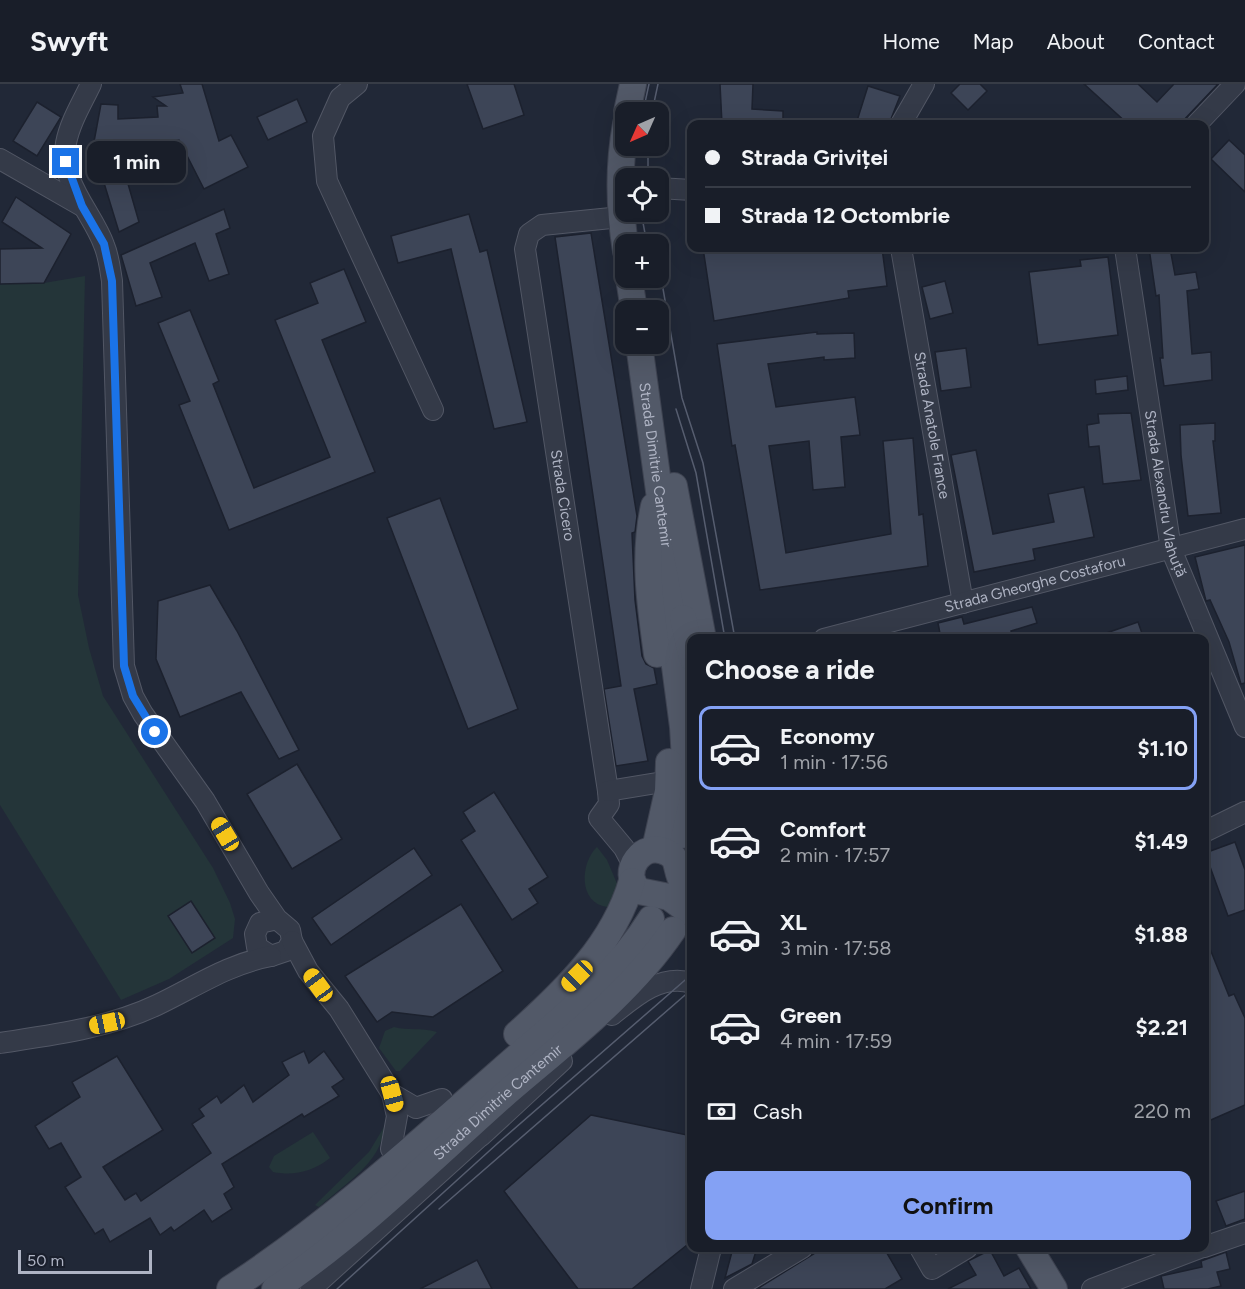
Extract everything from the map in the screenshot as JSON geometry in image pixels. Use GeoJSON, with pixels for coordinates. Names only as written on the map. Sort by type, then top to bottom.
{"type":"FeatureCollection","features":[{"type":"Feature","properties":{"kind":"main road"},"geometry":{"type":"LineString","coordinates":[[629,102],[633,84]]}},
{"type":"Feature","properties":{"kind":"main road","name":"Strada Dimitrie Cantemir"},"geometry":{"type":"LineString","coordinates":[[640,354],[672,586],[687,640]]}},
{"type":"Feature","properties":{"kind":"main road"},"geometry":{"type":"LineString","coordinates":[[649,416],[673,479],[702,634]]}},
{"type":"Feature","properties":{"kind":"main road"},"geometry":{"type":"LineString","coordinates":[[275,1289],[308,1257],[342,1196],[442,1099],[532,1020],[577,976],[612,930],[625,904],[669,781],[669,751],[647,570],[648,533],[659,485]]}},
{"type":"Feature","properties":{"kind":"main road","name":"Strada Dimitrie Cantemir"},"geometry":{"type":"LineString","coordinates":[[672,586],[671,644],[683,727],[685,760],[682,835]]}},
{"type":"Feature","properties":{"kind":"main road"},"geometry":{"type":"LineString","coordinates":[[641,861],[672,856],[680,877],[687,886]]}},
{"type":"Feature","properties":{"kind":"main road"},"geometry":{"type":"LineString","coordinates":[[641,861],[639,891],[669,897],[672,921]]}},
{"type":"Feature","properties":{"kind":"main road","name":"Strada Dimitrie Cantemir"},"geometry":{"type":"LineString","coordinates":[[308,1257],[453,1142],[621,992],[655,956],[672,921]]}},
{"type":"Feature","properties":{"kind":"main road","name":"Strada Dimitrie Cantemir"},"geometry":{"type":"LineString","coordinates":[[308,1257],[416,1147],[606,978],[637,942],[672,921]]}},
{"type":"Feature","properties":{"kind":"main road"},"geometry":{"type":"LineString","coordinates":[[1031,1252],[1054,1289]]}},
{"type":"Feature","properties":{"kind":"main road"},"geometry":{"type":"LineString","coordinates":[[230,1289],[308,1257]]}},
{"type":"Feature","properties":{"kind":"street"},"geometry":{"type":"LineString","coordinates":[[91,84],[70,126],[65,146],[71,180],[82,206],[104,244],[112,281],[120,586],[125,673],[133,696],[143,714],[205,801],[245,871],[277,919],[291,930],[292,941],[318,985],[339,1010],[392,1094],[398,1116],[391,1149]]}},
{"type":"Feature","properties":{"kind":"street"},"geometry":{"type":"LineString","coordinates":[[357,84],[340,98],[323,136],[327,181],[433,410]]}},
{"type":"Feature","properties":{"kind":"street"},"geometry":{"type":"LineString","coordinates":[[903,120],[924,84]]}},
{"type":"Feature","properties":{"kind":"street"},"geometry":{"type":"LineString","coordinates":[[1201,120],[1235,84]]}},
{"type":"Feature","properties":{"kind":"street"},"geometry":{"type":"LineString","coordinates":[[0,159],[82,206]]}},
{"type":"Feature","properties":{"kind":"street"},"geometry":{"type":"LineString","coordinates":[[669,189],[687,190]]}},
{"type":"Feature","properties":{"kind":"street","name":"Strada Cicero"},"geometry":{"type":"LineString","coordinates":[[608,790],[525,249],[530,234],[542,225],[615,219]]}},
{"type":"Feature","properties":{"kind":"street","name":"Strada Anatole France"},"geometry":{"type":"LineString","coordinates":[[902,252],[963,603]]}},
{"type":"Feature","properties":{"kind":"street","name":"Strada Alexandru Vlahuță"},"geometry":{"type":"LineString","coordinates":[[1126,252],[1171,549],[1206,634]]}},
{"type":"Feature","properties":{"kind":"street","name":"Strada Gheorghe Costaforu"},"geometry":{"type":"LineString","coordinates":[[843,634],[1245,529]]}},
{"type":"Feature","properties":{"kind":"street","name":"Strada Alexandru Vlahuță"},"geometry":{"type":"LineString","coordinates":[[1209,640],[1245,727]]}},
{"type":"Feature","properties":{"kind":"street"},"geometry":{"type":"LineString","coordinates":[[641,861],[606,825],[608,790],[669,781]]}},
{"type":"Feature","properties":{"kind":"street"},"geometry":{"type":"LineString","coordinates":[[1209,830],[1245,812]]}},
{"type":"Feature","properties":{"kind":"street"},"geometry":{"type":"LineString","coordinates":[[245,871],[257,946],[318,985]]}},
{"type":"Feature","properties":{"kind":"street"},"geometry":{"type":"LineString","coordinates":[[217,973],[266,920],[277,919]]}},
{"type":"Feature","properties":{"kind":"street"},"geometry":{"type":"LineString","coordinates":[[0,1043],[120,1020],[157,1005],[217,973],[286,951],[292,941]]}},
{"type":"Feature","properties":{"kind":"street"},"geometry":{"type":"LineString","coordinates":[[308,1257],[481,1136],[626,1003],[648,988],[662,983],[687,983]]}},
{"type":"Feature","properties":{"kind":"street"},"geometry":{"type":"LineString","coordinates":[[392,1094],[416,1108],[442,1099]]}},
{"type":"Feature","properties":{"kind":"street"},"geometry":{"type":"LineString","coordinates":[[453,1142],[481,1136]]}},
{"type":"Feature","properties":{"kind":"street"},"geometry":{"type":"LineString","coordinates":[[1209,1245],[1245,1233]]}},
{"type":"Feature","properties":{"kind":"street"},"geometry":{"type":"LineString","coordinates":[[701,1289],[710,1252]]}},
{"type":"Feature","properties":{"kind":"street"},"geometry":{"type":"LineString","coordinates":[[734,1289],[795,1252]]}},
{"type":"Feature","properties":{"kind":"street"},"geometry":{"type":"LineString","coordinates":[[922,1252],[932,1269],[960,1252]]}},
{"type":"Feature","properties":{"kind":"street"},"geometry":{"type":"LineString","coordinates":[[1092,1289],[1189,1252]]}},
{"type":"Feature","properties":{"kind":"shaded area"},"geometry":{"type":"Polygon","coordinates":[[[85,276],[78,595],[89,648],[103,696],[213,868],[235,919],[233,938],[169,979],[121,1000],[0,805],[0,284],[44,283],[85,276]]]}},
{"type":"Feature","properties":{"kind":"shaded area"},"geometry":{"type":"Polygon","coordinates":[[[597,847],[607,860],[618,886],[613,904],[607,907],[591,898],[585,882],[587,863],[597,847]]]}},
{"type":"Feature","properties":{"kind":"shaded area"},"geometry":{"type":"Polygon","coordinates":[[[394,1027],[437,1032],[400,1071],[396,1071],[379,1048],[385,1031],[394,1027]]]}},
{"type":"Feature","properties":{"kind":"shaded area"},"geometry":{"type":"Polygon","coordinates":[[[384,1127],[382,1140],[369,1162],[319,1207],[315,1205],[369,1152],[384,1127]]]}},
{"type":"Feature","properties":{"kind":"shaded area"},"geometry":{"type":"Polygon","coordinates":[[[313,1132],[330,1158],[303,1172],[273,1172],[269,1167],[274,1156],[313,1132]]]}},
{"type":"Feature","properties":{"kind":"building"},"geometry":{"type":"Polygon","coordinates":[[[180,84],[202,84],[219,141],[231,135],[248,167],[204,189],[179,140],[118,149],[139,222],[119,232],[93,147],[101,104],[118,105],[118,119],[158,117],[157,106],[166,106],[153,97],[183,93],[180,84]]]}},
{"type":"Feature","properties":{"kind":"building"},"geometry":{"type":"Polygon","coordinates":[[[467,84],[514,84],[524,115],[483,129],[467,84]]]}},
{"type":"Feature","properties":{"kind":"building"},"geometry":{"type":"Polygon","coordinates":[[[720,84],[753,84],[752,109],[783,111],[783,120],[722,120],[720,84]]]}},
{"type":"Feature","properties":{"kind":"building"},"geometry":{"type":"Polygon","coordinates":[[[960,84],[980,84],[987,91],[968,110],[951,93],[960,84]]]}},
{"type":"Feature","properties":{"kind":"building"},"geometry":{"type":"Polygon","coordinates":[[[1084,84],[1138,84],[1157,102],[1174,84],[1218,84],[1184,120],[1124,120],[1084,84]]]}},
{"type":"Feature","properties":{"kind":"building"},"geometry":{"type":"Polygon","coordinates":[[[868,86],[900,96],[891,120],[857,120],[868,86]]]}},
{"type":"Feature","properties":{"kind":"building"},"geometry":{"type":"Polygon","coordinates":[[[297,99],[307,122],[268,140],[257,117],[297,99]]]}},
{"type":"Feature","properties":{"kind":"building"},"geometry":{"type":"Polygon","coordinates":[[[37,102],[61,117],[37,156],[13,141],[37,102]]]}},
{"type":"Feature","properties":{"kind":"building"},"geometry":{"type":"Polygon","coordinates":[[[1229,140],[1245,155],[1245,192],[1211,159],[1229,140]]]}},
{"type":"Feature","properties":{"kind":"building"},"geometry":{"type":"Polygon","coordinates":[[[16,197],[71,234],[44,283],[0,284],[0,249],[42,248],[2,222],[16,197]]]}},
{"type":"Feature","properties":{"kind":"building"},"geometry":{"type":"Polygon","coordinates":[[[224,209],[230,228],[216,234],[229,274],[209,281],[195,243],[150,263],[162,297],[136,306],[121,255],[224,209]]]}},
{"type":"Feature","properties":{"kind":"building"},"geometry":{"type":"Polygon","coordinates":[[[469,214],[480,252],[487,250],[527,422],[494,429],[451,249],[398,263],[391,236],[469,214]]]}},
{"type":"Feature","properties":{"kind":"building"},"geometry":{"type":"Polygon","coordinates":[[[591,233],[637,516],[635,532],[632,533],[635,600],[642,656],[646,664],[654,668],[657,684],[634,689],[648,761],[616,766],[604,689],[621,686],[555,237],[591,233]]]}},
{"type":"Feature","properties":{"kind":"building"},"geometry":{"type":"Polygon","coordinates":[[[704,252],[883,252],[887,286],[848,291],[849,298],[714,321],[704,252]]]}},
{"type":"Feature","properties":{"kind":"building"},"geometry":{"type":"Polygon","coordinates":[[[1150,252],[1171,252],[1175,275],[1196,272],[1199,289],[1187,291],[1192,354],[1211,352],[1212,380],[1164,386],[1160,358],[1163,358],[1159,295],[1156,296],[1150,252]]]}},
{"type":"Feature","properties":{"kind":"building"},"geometry":{"type":"Polygon","coordinates":[[[1108,257],[1118,335],[1038,345],[1029,272],[1081,266],[1080,260],[1108,257]]]}},
{"type":"Feature","properties":{"kind":"building"},"geometry":{"type":"Polygon","coordinates":[[[344,269],[366,322],[322,340],[375,472],[229,530],[179,405],[190,401],[158,323],[190,310],[219,381],[213,384],[254,488],[330,457],[275,320],[318,303],[310,283],[344,269]]]}},
{"type":"Feature","properties":{"kind":"building"},"geometry":{"type":"Polygon","coordinates":[[[945,281],[953,313],[930,319],[922,287],[945,281]]]}},
{"type":"Feature","properties":{"kind":"building"},"geometry":{"type":"Polygon","coordinates":[[[817,332],[817,334],[854,333],[855,358],[824,360],[824,357],[768,364],[776,407],[855,397],[860,435],[841,437],[845,487],[813,490],[809,441],[769,446],[786,553],[891,534],[883,441],[913,438],[919,515],[923,514],[928,566],[760,590],[735,445],[732,446],[717,344],[817,332]]]}},
{"type":"Feature","properties":{"kind":"building"},"geometry":{"type":"Polygon","coordinates":[[[966,348],[971,387],[941,391],[935,352],[966,348]]]}},
{"type":"Feature","properties":{"kind":"building"},"geometry":{"type":"Polygon","coordinates":[[[1127,376],[1128,390],[1096,394],[1095,380],[1127,376]]]}},
{"type":"Feature","properties":{"kind":"building"},"geometry":{"type":"Polygon","coordinates":[[[1131,413],[1141,480],[1103,484],[1099,446],[1089,447],[1087,425],[1099,423],[1098,414],[1131,413]]]}},
{"type":"Feature","properties":{"kind":"building"},"geometry":{"type":"Polygon","coordinates":[[[1215,423],[1215,441],[1213,441],[1221,513],[1188,516],[1180,425],[1215,423]]]}},
{"type":"Feature","properties":{"kind":"building"},"geometry":{"type":"Polygon","coordinates":[[[976,450],[993,534],[1054,522],[1048,494],[1084,487],[1094,537],[1033,549],[1035,560],[974,572],[951,455],[976,450]]]}},
{"type":"Feature","properties":{"kind":"building"},"geometry":{"type":"Polygon","coordinates":[[[440,498],[518,709],[468,729],[387,518],[440,498]]]}},
{"type":"Feature","properties":{"kind":"building"},"geometry":{"type":"Polygon","coordinates":[[[1245,545],[1245,683],[1241,684],[1229,642],[1210,600],[1206,601],[1195,557],[1245,545]]]}},
{"type":"Feature","properties":{"kind":"building"},"geometry":{"type":"Polygon","coordinates":[[[210,585],[237,631],[299,750],[279,759],[241,692],[180,717],[156,659],[158,601],[210,585]]]}},
{"type":"Feature","properties":{"kind":"building"},"geometry":{"type":"Polygon","coordinates":[[[1032,607],[1037,623],[1011,631],[1012,634],[940,634],[938,623],[962,617],[964,624],[1032,607]]]}},
{"type":"Feature","properties":{"kind":"building"},"geometry":{"type":"Polygon","coordinates":[[[1138,622],[1142,634],[1104,634],[1138,622]]]}},
{"type":"Feature","properties":{"kind":"building"},"geometry":{"type":"Polygon","coordinates":[[[297,764],[342,839],[292,869],[247,794],[297,764]]]}},
{"type":"Feature","properties":{"kind":"building"},"geometry":{"type":"Polygon","coordinates":[[[494,792],[548,877],[529,889],[538,903],[512,920],[461,840],[475,831],[463,812],[494,792]]]}},
{"type":"Feature","properties":{"kind":"building"},"geometry":{"type":"Polygon","coordinates":[[[1235,842],[1245,870],[1245,910],[1228,916],[1209,864],[1209,852],[1235,842]]]}},
{"type":"Feature","properties":{"kind":"building"},"geometry":{"type":"Polygon","coordinates":[[[414,848],[432,875],[331,945],[312,918],[414,848]]]}},
{"type":"Feature","properties":{"kind":"building"},"geometry":{"type":"Polygon","coordinates":[[[191,901],[215,938],[192,953],[168,916],[191,901]]]}},
{"type":"Feature","properties":{"kind":"building"},"geometry":{"type":"Polygon","coordinates":[[[461,904],[503,971],[433,1017],[392,1012],[377,1022],[345,976],[461,904]]]}},
{"type":"Feature","properties":{"kind":"building"},"geometry":{"type":"Polygon","coordinates":[[[1209,946],[1229,996],[1234,994],[1245,1018],[1245,1105],[1209,1121],[1209,946]]]}},
{"type":"Feature","properties":{"kind":"building"},"geometry":{"type":"Polygon","coordinates":[[[304,1051],[309,1063],[324,1051],[344,1079],[332,1087],[339,1096],[304,1117],[302,1114],[222,1164],[234,1187],[224,1194],[232,1209],[212,1222],[204,1210],[174,1231],[171,1227],[160,1235],[150,1218],[110,1242],[103,1229],[95,1234],[65,1187],[81,1177],[61,1143],[49,1149],[35,1126],[80,1097],[72,1082],[117,1056],[163,1130],[103,1167],[125,1200],[136,1193],[141,1201],[211,1153],[192,1124],[204,1116],[199,1109],[217,1096],[221,1103],[244,1085],[253,1102],[289,1075],[282,1062],[304,1051]]]}},
{"type":"Feature","properties":{"kind":"building"},"geometry":{"type":"Polygon","coordinates":[[[591,1115],[687,1135],[687,1245],[632,1289],[578,1289],[504,1191],[591,1115]]]}},
{"type":"Feature","properties":{"kind":"building"},"geometry":{"type":"Polygon","coordinates":[[[1245,1191],[1245,1219],[1226,1226],[1216,1201],[1245,1191]]]}},
{"type":"Feature","properties":{"kind":"building"},"geometry":{"type":"Polygon","coordinates":[[[732,1252],[756,1252],[752,1264],[725,1278],[732,1252]]]}},
{"type":"Feature","properties":{"kind":"building"},"geometry":{"type":"Polygon","coordinates":[[[817,1252],[886,1252],[902,1279],[885,1289],[757,1289],[817,1252]]]}},
{"type":"Feature","properties":{"kind":"building"},"geometry":{"type":"Polygon","coordinates":[[[986,1252],[991,1252],[1004,1276],[1019,1268],[1031,1289],[948,1289],[976,1275],[968,1261],[986,1252]]]}},
{"type":"Feature","properties":{"kind":"building"},"geometry":{"type":"Polygon","coordinates":[[[1226,1252],[1230,1269],[1217,1272],[1221,1286],[1208,1289],[1164,1289],[1161,1276],[1202,1267],[1201,1261],[1226,1252]]]}},
{"type":"Feature","properties":{"kind":"building"},"geometry":{"type":"Polygon","coordinates":[[[477,1260],[492,1289],[420,1289],[477,1260]]]}},
{"type":"Feature","properties":{"kind":"tram line"},"geometry":{"type":"LineString","coordinates":[[645,102],[649,84]]}},
{"type":"Feature","properties":{"kind":"tram line"},"geometry":{"type":"LineString","coordinates":[[654,102],[658,84]]}},
{"type":"Feature","properties":{"kind":"tram line"},"geometry":{"type":"LineString","coordinates":[[648,156],[648,168]]}},
{"type":"Feature","properties":{"kind":"tram line"},"geometry":{"type":"LineString","coordinates":[[643,222],[645,234]]}},
{"type":"Feature","properties":{"kind":"tram line"},"geometry":{"type":"LineString","coordinates":[[663,288],[682,398],[703,463],[734,634]]}},
{"type":"Feature","properties":{"kind":"tram line"},"geometry":{"type":"LineString","coordinates":[[676,409],[696,473],[724,634]]}},
{"type":"Feature","properties":{"kind":"tram line"},"geometry":{"type":"LineString","coordinates":[[337,1289],[498,1143],[687,978]]}},
{"type":"Feature","properties":{"kind":"tram line"},"geometry":{"type":"LineString","coordinates":[[439,1209],[687,993]]}},
{"type":"Feature","properties":{"kind":"route"},"geometry":{"type":"LineString","coordinates":[[66,162],[82,206],[104,244],[112,281],[124,666],[133,696],[155,732]]}}]}
